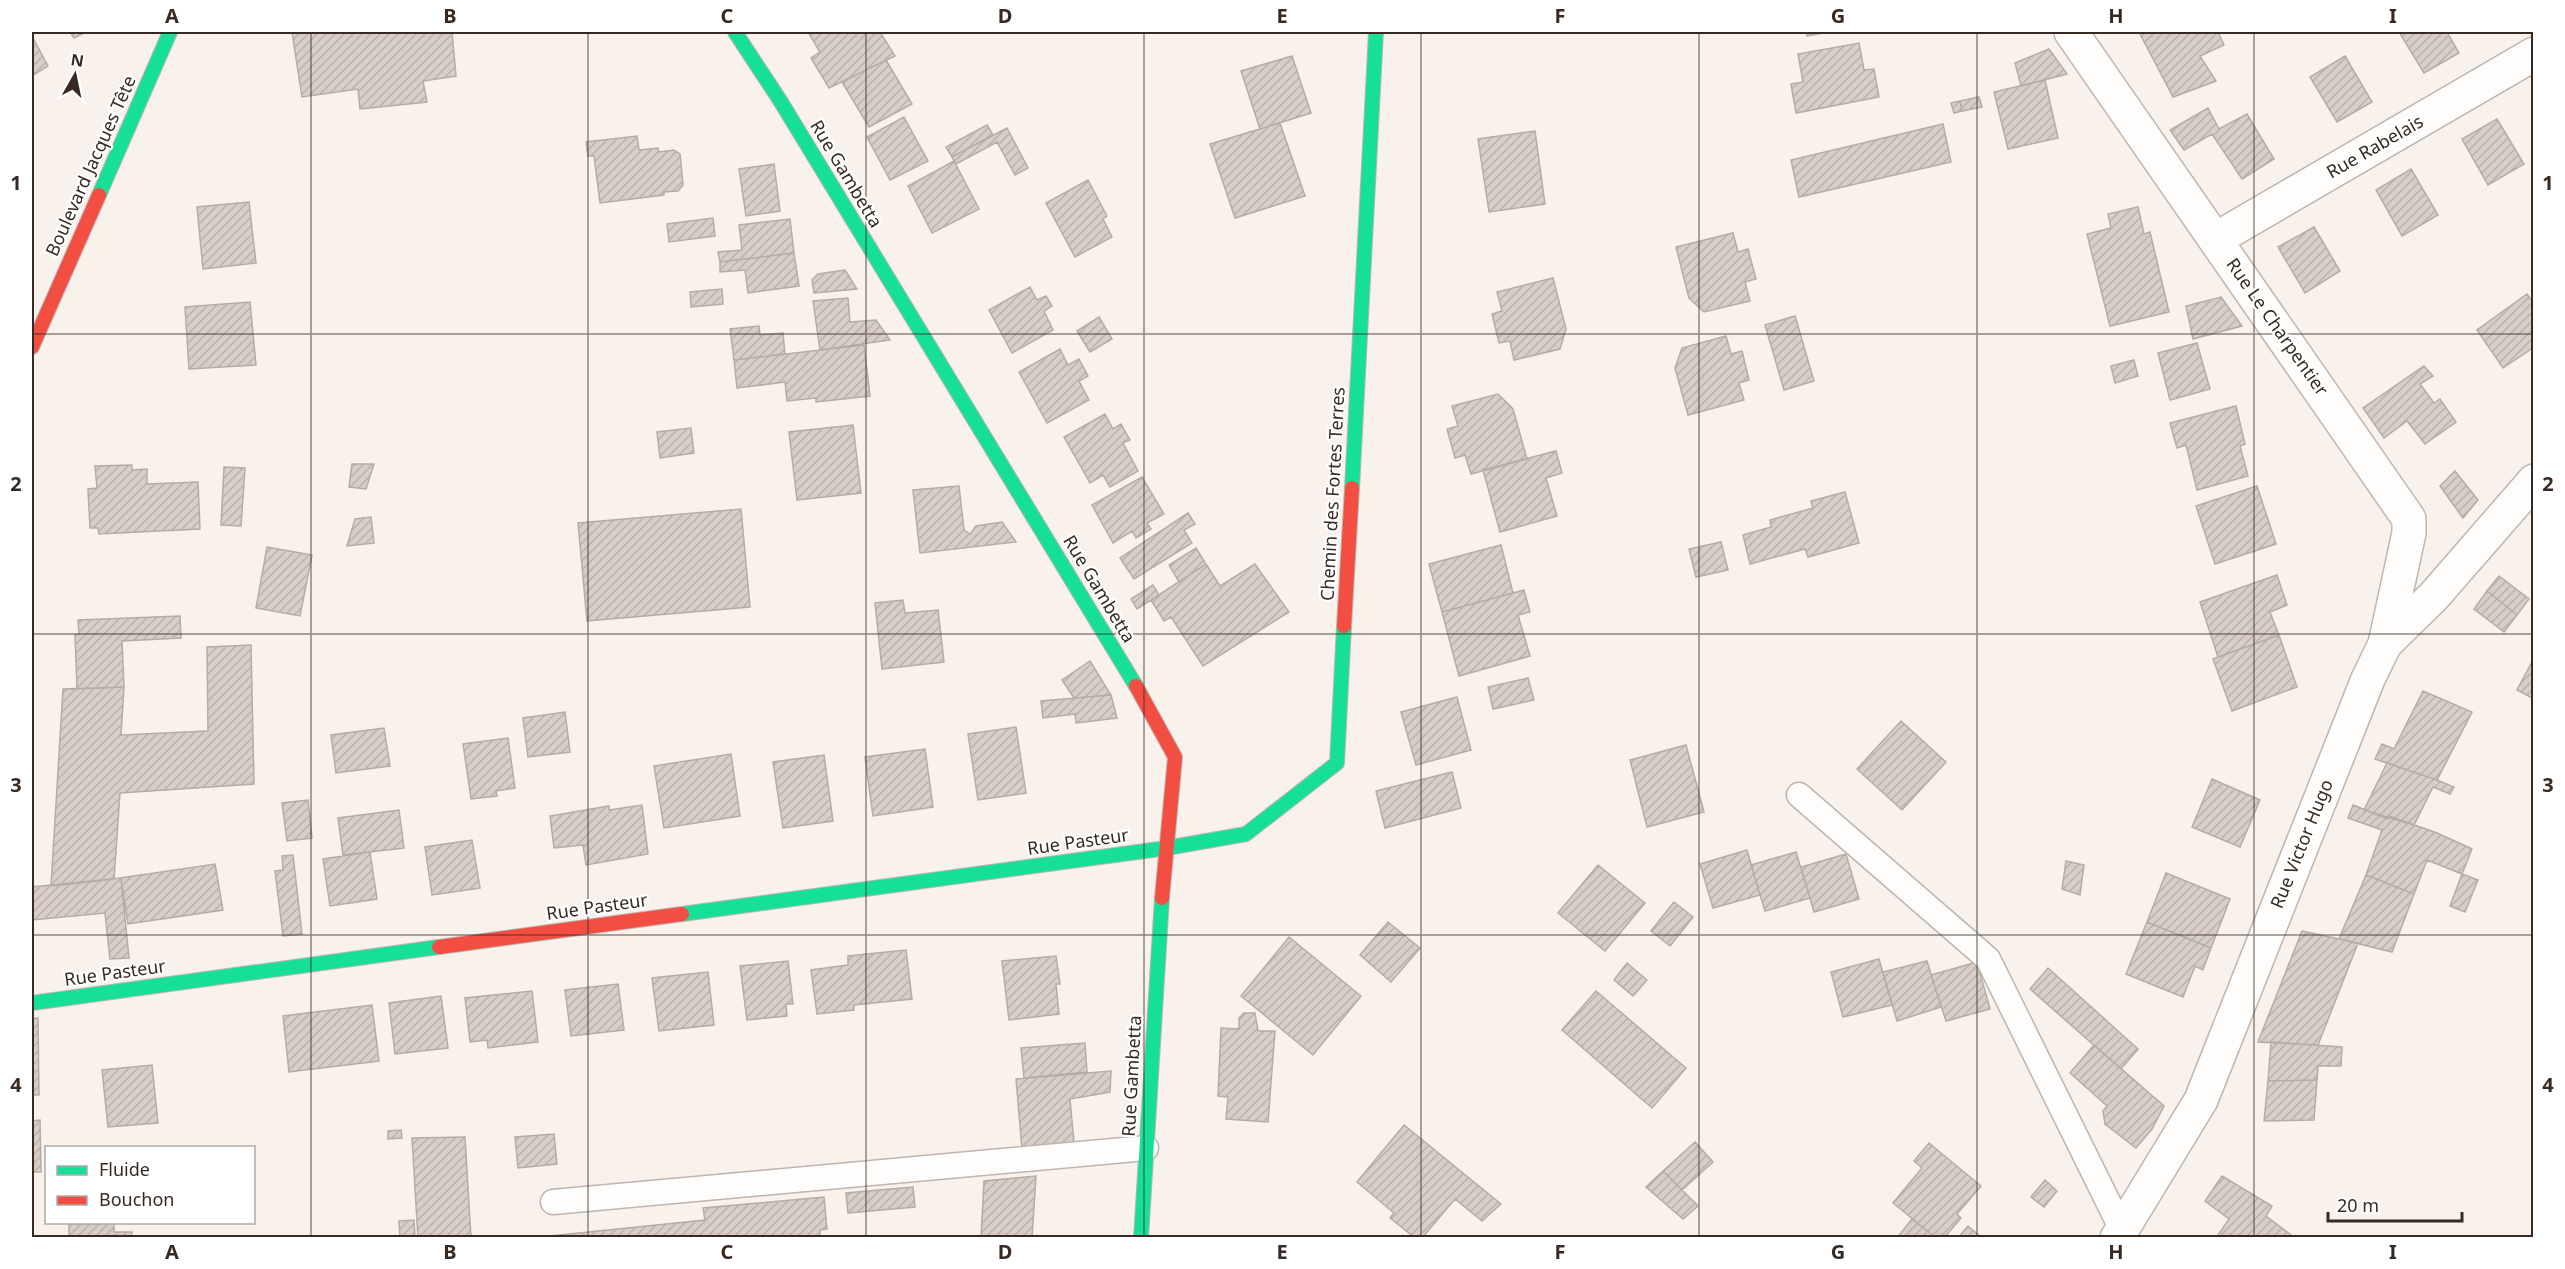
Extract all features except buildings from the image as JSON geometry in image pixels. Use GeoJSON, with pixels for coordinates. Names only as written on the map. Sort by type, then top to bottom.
{"type":"FeatureCollection","features":[{"type":"Feature","properties":{"kind":"street","name":"Boulevard Jacques Tête"},"geometry":{"type":"LineString","coordinates":[[32,342],[170,32]]}},
{"type":"Feature","properties":{"kind":"street","name":"Rue Gambetta"},"geometry":{"type":"LineString","coordinates":[[735,32],[781,102],[1146,702],[1175,757],[1156,957],[1141,1238]]}},
{"type":"Feature","properties":{"kind":"street","name":"Chemin des Fortes Terres"},"geometry":{"type":"LineString","coordinates":[[1167,848],[1246,834],[1337,763],[1376,32]]}},
{"type":"Feature","properties":{"kind":"street","name":"Rue Le Charpentier"},"geometry":{"type":"LineString","coordinates":[[2071,32],[2409,519],[2409,533],[2385,644]]}},
{"type":"Feature","properties":{"kind":"street","name":"Rue Rabelais"},"geometry":{"type":"LineString","coordinates":[[2216,239],[2534,54]]}},
{"type":"Feature","properties":{"kind":"street","name":"Rue Victor Hugo"},"geometry":{"type":"LineString","coordinates":[[2122,1236],[2201,1100],[2368,680],[2385,644],[2434,596],[2534,481]]}},
{"type":"Feature","properties":{"kind":"street","name":"Rue Pasteur"},"geometry":{"type":"LineString","coordinates":[[32,1002],[1167,848]]}},
{"type":"Feature","properties":{"kind":"lane"},"geometry":{"type":"LineString","coordinates":[[1799,795],[1989,959],[2122,1236]]}},
{"type":"Feature","properties":{"kind":"lane"},"geometry":{"type":"LineString","coordinates":[[553,1202],[1146,1148]]}},
{"type":"Feature","properties":{"kind":"traffic: fast"},"geometry":{"type":"LineString","coordinates":[[99,195],[170,32]]}},
{"type":"Feature","properties":{"kind":"traffic: fast"},"geometry":{"type":"LineString","coordinates":[[735,32],[781,102],[1136,686]]}},
{"type":"Feature","properties":{"kind":"traffic: fast"},"geometry":{"type":"LineString","coordinates":[[1352,488],[1376,32]]}},
{"type":"Feature","properties":{"kind":"traffic: fast"},"geometry":{"type":"LineString","coordinates":[[682,914],[1167,848],[1246,834],[1337,763],[1344,626]]}},
{"type":"Feature","properties":{"kind":"traffic: fast"},"geometry":{"type":"LineString","coordinates":[[1141,1238],[1162,898]]}},
{"type":"Feature","properties":{"kind":"traffic: fast"},"geometry":{"type":"LineString","coordinates":[[32,1003],[439,947]]}},
{"type":"Feature","properties":{"kind":"traffic: jam"},"geometry":{"type":"LineString","coordinates":[[32,347],[99,195]]}},
{"type":"Feature","properties":{"kind":"traffic: jam"},"geometry":{"type":"LineString","coordinates":[[1344,626],[1352,488]]}},
{"type":"Feature","properties":{"kind":"traffic: jam"},"geometry":{"type":"LineString","coordinates":[[1136,686],[1175,757],[1162,898]]}},
{"type":"Feature","properties":{"kind":"traffic: jam"},"geometry":{"type":"LineString","coordinates":[[439,947],[682,914]]}}]}
